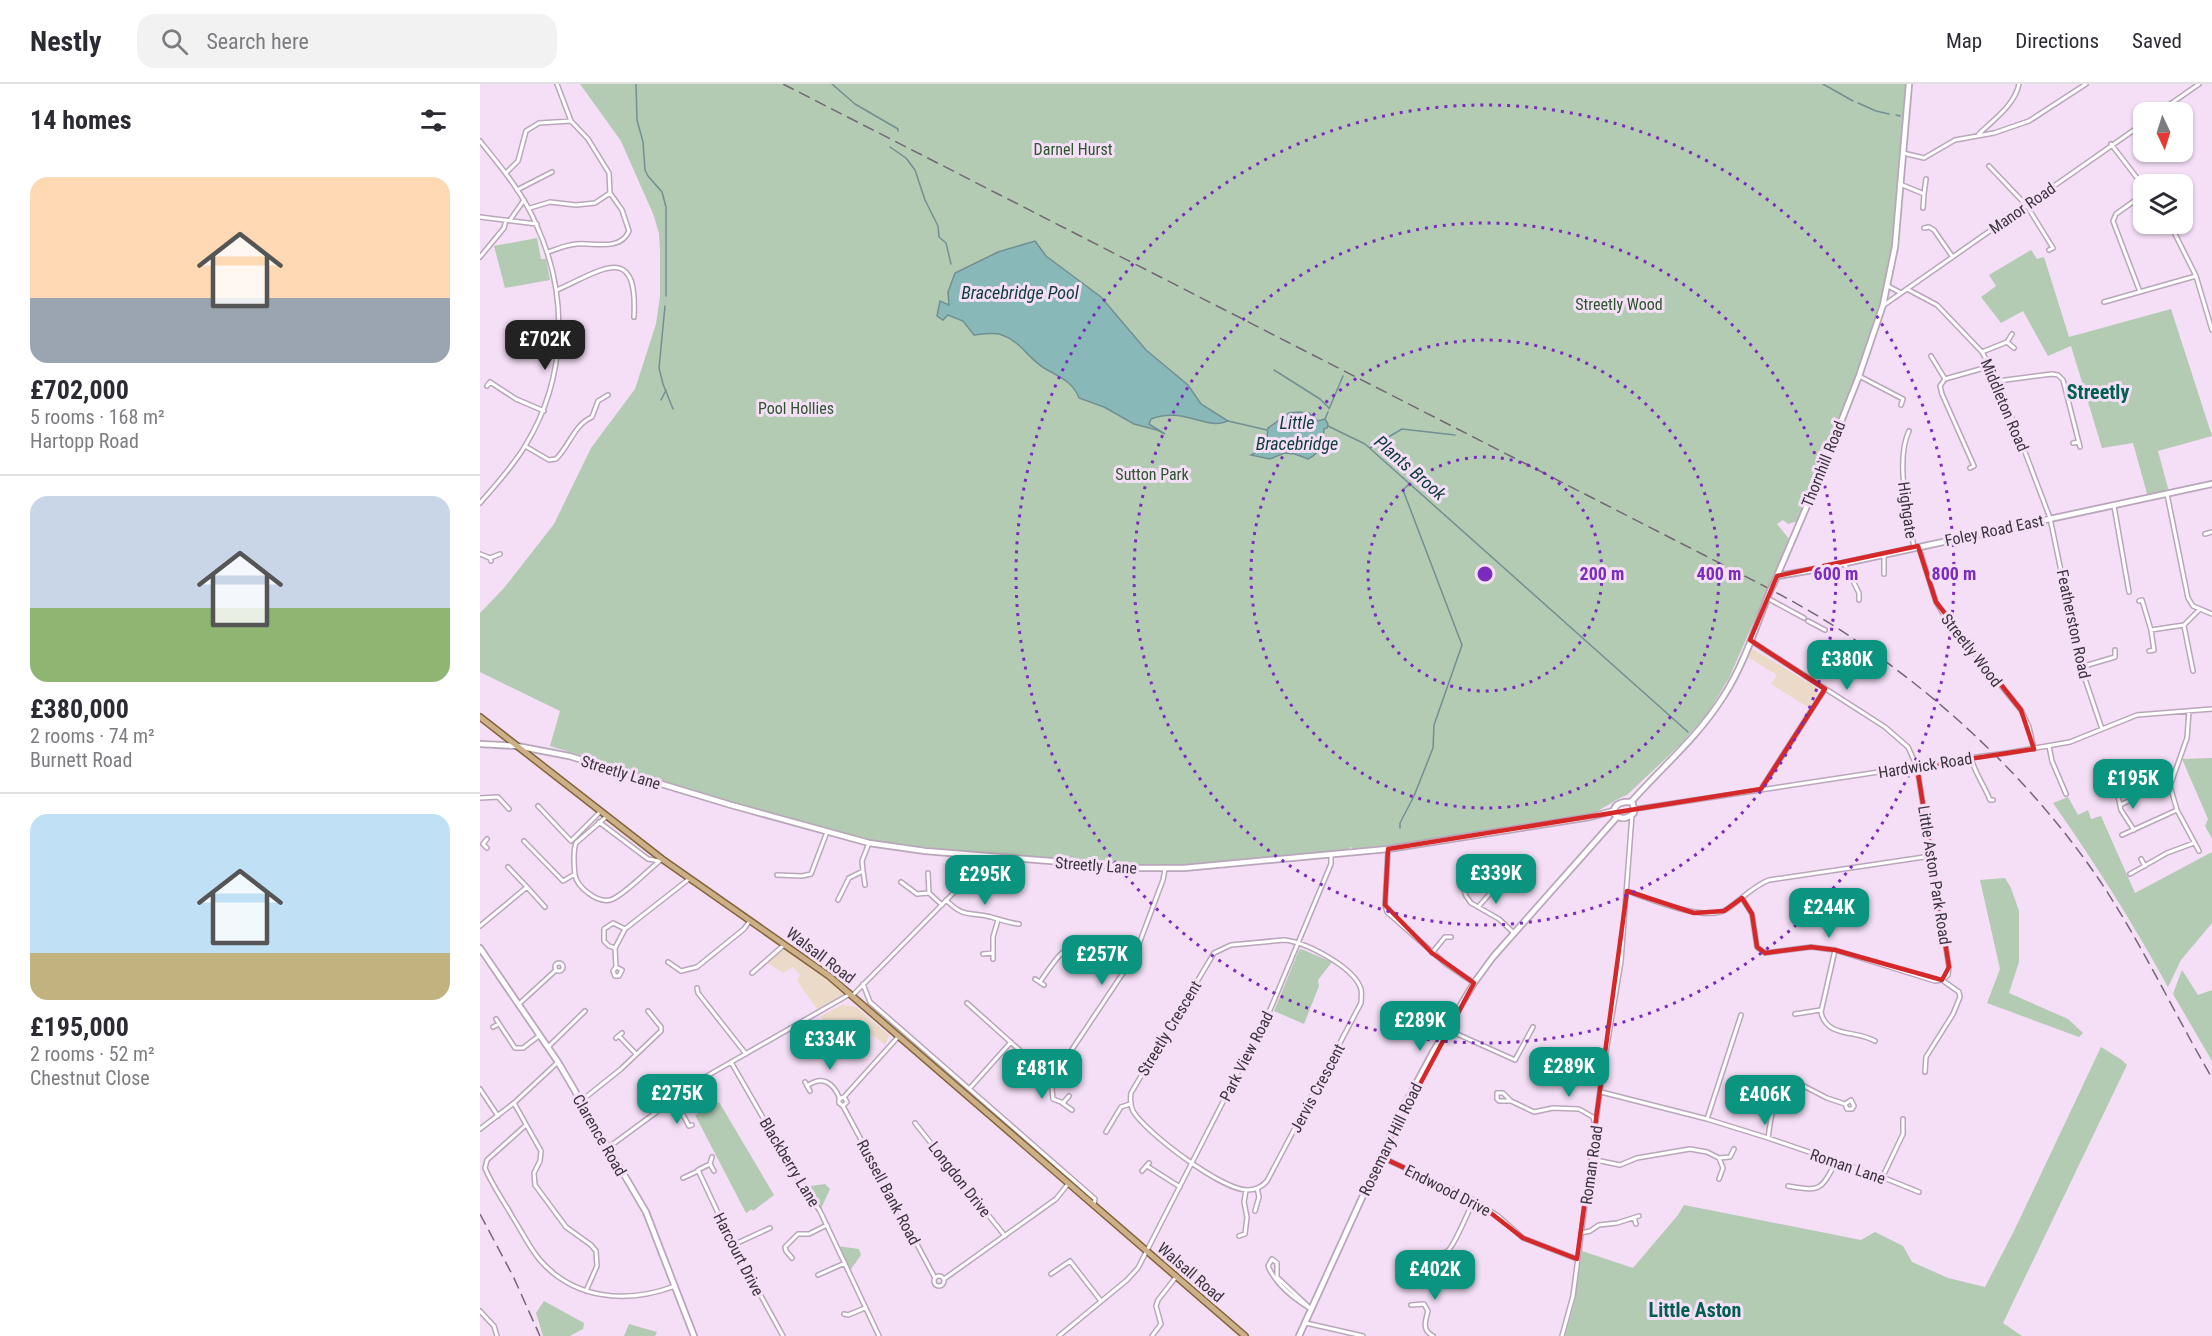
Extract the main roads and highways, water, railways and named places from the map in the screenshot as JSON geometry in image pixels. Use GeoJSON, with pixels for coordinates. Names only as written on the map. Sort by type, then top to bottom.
{"type":"FeatureCollection","features":[{"type":"Feature","properties":{"kind":"main road","name":"Thornhill Road"},"geometry":{"type":"LineString","coordinates":[[1631,802],[1669,763],[1719,704],[1739,667],[1859,376],[1883,306],[1895,247],[1910,84]]}},
{"type":"Feature","properties":{"kind":"main road","name":"Foley Road East"},"geometry":{"type":"LineString","coordinates":[[1777,576],[1786,576],[2212,484]]}},
{"type":"Feature","properties":{"kind":"main road","name":"Walsall Road"},"geometry":{"type":"LineString","coordinates":[[480,717],[660,860],[691,878],[829,976],[1245,1336]]}},
{"type":"Feature","properties":{"kind":"main road"},"geometry":{"type":"LineString","coordinates":[[502,744],[506,738]]}},
{"type":"Feature","properties":{"kind":"main road","name":"Streetly Lane"},"geometry":{"type":"LineString","coordinates":[[480,744],[531,748],[580,759],[869,843],[925,851],[1165,869],[1388,849],[1613,812]]}},
{"type":"Feature","properties":{"kind":"main road"},"geometry":{"type":"LineString","coordinates":[[528,755],[531,748]]}},
{"type":"Feature","properties":{"kind":"main road"},"geometry":{"type":"LineString","coordinates":[[1631,802],[1635,809],[1632,815],[1626,818],[1617,817],[1613,812],[1618,804],[1631,802]]}},
{"type":"Feature","properties":{"kind":"main road","name":"Rosemary Hill Road"},"geometry":{"type":"LineString","coordinates":[[1299,1336],[1402,1110],[1473,983],[1617,817]]}},
{"type":"Feature","properties":{"kind":"main road","name":"Clarence Road"},"geometry":{"type":"LineString","coordinates":[[480,948],[558,1062],[646,1212],[694,1336]]}},
{"type":"Feature","properties":{"kind":"water","name":"Bracebridge Pool"},"geometry":{"type":"Polygon","coordinates":[[[1035,241],[1046,256],[1101,297],[1146,350],[1188,385],[1201,404],[1228,421],[1212,423],[1174,415],[1151,419],[1149,424],[1165,434],[1134,424],[1104,407],[1079,398],[1069,383],[1038,364],[1019,345],[1008,338],[995,334],[974,335],[963,321],[948,315],[943,320],[937,316],[940,301],[949,305],[948,292],[955,273],[998,252],[1035,241]]]}},
{"type":"Feature","properties":{"kind":"water","name":"Little Bracebridge"},"geometry":{"type":"Polygon","coordinates":[[[1289,413],[1309,413],[1318,421],[1325,419],[1328,424],[1324,429],[1322,443],[1316,454],[1308,459],[1284,453],[1270,459],[1251,455],[1266,447],[1268,428],[1289,413]]]}},
{"type":"Feature","properties":{"kind":"waterway"},"geometry":{"type":"LineString","coordinates":[[636,84],[637,120],[643,142],[645,170],[662,192],[666,207],[666,296]]}},
{"type":"Feature","properties":{"kind":"waterway","name":"Plants Brook"},"geometry":{"type":"LineString","coordinates":[[832,84],[855,104],[898,131]]}},
{"type":"Feature","properties":{"kind":"waterway"},"geometry":{"type":"LineString","coordinates":[[1823,84],[1853,101]]}},
{"type":"Feature","properties":{"kind":"waterway"},"geometry":{"type":"LineString","coordinates":[[1858,103],[1889,114]]}},
{"type":"Feature","properties":{"kind":"waterway"},"geometry":{"type":"LineString","coordinates":[[1896,115],[1900,116]]}},
{"type":"Feature","properties":{"kind":"waterway","name":"Plants Brook"},"geometry":{"type":"LineString","coordinates":[[890,147],[906,158],[915,170],[925,200],[938,226],[939,237],[946,243],[951,264]]}},
{"type":"Feature","properties":{"kind":"waterway"},"geometry":{"type":"LineString","coordinates":[[665,306],[659,368],[673,409]]}},
{"type":"Feature","properties":{"kind":"waterway"},"geometry":{"type":"LineString","coordinates":[[1274,370],[1320,399],[1329,408]]}},
{"type":"Feature","properties":{"kind":"waterway"},"geometry":{"type":"LineString","coordinates":[[1329,409],[1343,376]]}},
{"type":"Feature","properties":{"kind":"waterway"},"geometry":{"type":"LineString","coordinates":[[661,400],[666,390]]}},
{"type":"Feature","properties":{"kind":"waterway"},"geometry":{"type":"LineString","coordinates":[[1325,419],[1328,412]]}},
{"type":"Feature","properties":{"kind":"waterway","name":"Plants Brook"},"geometry":{"type":"LineString","coordinates":[[1228,421],[1267,430]]}},
{"type":"Feature","properties":{"kind":"waterway","name":"Plants Brook"},"geometry":{"type":"LineString","coordinates":[[1328,426],[1365,444],[1688,732]]}},
{"type":"Feature","properties":{"kind":"waterway"},"geometry":{"type":"LineString","coordinates":[[1370,448],[1402,429],[1455,435]]}},
{"type":"Feature","properties":{"kind":"waterway"},"geometry":{"type":"LineString","coordinates":[[1400,828],[1400,823],[1414,796],[1433,748],[1434,725],[1462,645],[1403,490],[1409,484]]}},
{"type":"Feature","properties":{"kind":"railway"},"geometry":{"type":"LineString","coordinates":[[783,84],[1743,575],[1802,607],[1858,642],[1926,693],[1990,750],[2020,781],[2075,846],[2100,881],[2144,954],[2212,1078]]}},
{"type":"Feature","properties":{"kind":"railway"},"geometry":{"type":"LineString","coordinates":[[480,1214],[513,1276],[540,1336]]}},
{"type":"Feature","properties":{"kind":"district","name":"Streetly"},"geometry":{"type":"Point","coordinates":[2098,392]}},
{"type":"Feature","properties":{"kind":"district","name":"Little Aston"},"geometry":{"type":"Point","coordinates":[1695,1310]}},
{"type":"Feature","properties":{"kind":"park label","name":"Darnel Hurst"},"geometry":{"type":"Point","coordinates":[1073,149]}},
{"type":"Feature","properties":{"kind":"park label","name":"Streetly Wood"},"geometry":{"type":"Point","coordinates":[1619,304]}},
{"type":"Feature","properties":{"kind":"park label","name":"Pool Hollies"},"geometry":{"type":"Point","coordinates":[796,408]}},
{"type":"Feature","properties":{"kind":"park label","name":"Sutton Park"},"geometry":{"type":"Point","coordinates":[1152,474]}}]}
